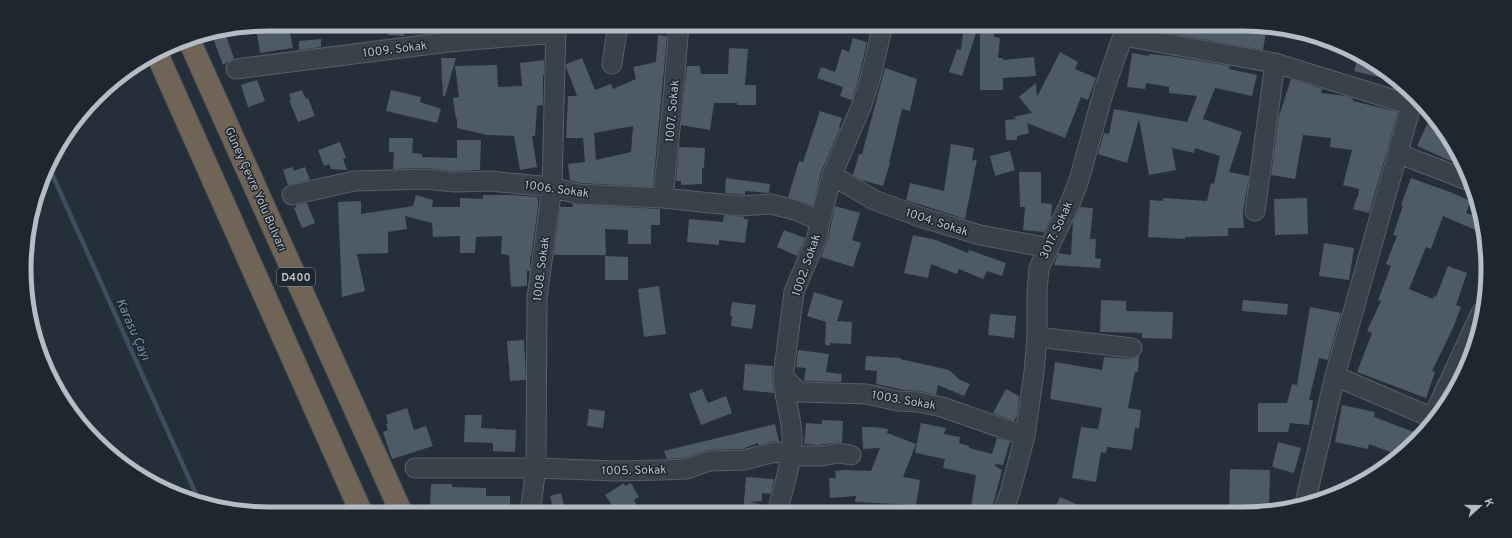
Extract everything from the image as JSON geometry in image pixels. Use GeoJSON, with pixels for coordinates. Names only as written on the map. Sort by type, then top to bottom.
{"type":"FeatureCollection","features":[{"type":"Feature","properties":{"kind":"highway","name":"Güney Çevre Yolu Bulvarı"},"geometry":{"type":"LineString","coordinates":[[191,44],[399,507]]}},
{"type":"Feature","properties":{"kind":"highway","name":"D400"},"geometry":{"type":"LineString","coordinates":[[159,58],[359,507]]}},
{"type":"Feature","properties":{"kind":"street","name":"1009. Sokak"},"geometry":{"type":"LineString","coordinates":[[236,68],[532,31]]}},
{"type":"Feature","properties":{"kind":"street","name":"1008. Sokak"},"geometry":{"type":"LineString","coordinates":[[531,507],[536,468],[537,298],[552,187],[555,31]]}},
{"type":"Feature","properties":{"kind":"street"},"geometry":{"type":"LineString","coordinates":[[612,64],[617,31]]}},
{"type":"Feature","properties":{"kind":"street","name":"1007. Sokak"},"geometry":{"type":"LineString","coordinates":[[663,198],[673,100],[678,31]]}},
{"type":"Feature","properties":{"kind":"street","name":"1002. Sokak"},"geometry":{"type":"LineString","coordinates":[[778,507],[791,456],[792,435],[783,377],[794,292],[817,237],[832,175],[861,107],[881,31]]}},
{"type":"Feature","properties":{"kind":"street","name":"3017. Sokak"},"geometry":{"type":"LineString","coordinates":[[1005,507],[1025,436],[1034,372],[1037,336],[1037,292],[1039,268],[1071,200],[1104,90],[1125,31]]}},
{"type":"Feature","properties":{"kind":"street"},"geometry":{"type":"LineString","coordinates":[[1130,31],[1275,63],[1412,102],[1335,376],[1306,499]]}},
{"type":"Feature","properties":{"kind":"street"},"geometry":{"type":"LineString","coordinates":[[1256,210],[1275,63]]}},
{"type":"Feature","properties":{"kind":"street"},"geometry":{"type":"LineString","coordinates":[[1397,153],[1463,179]]}},
{"type":"Feature","properties":{"kind":"street","name":"1004. Sokak"},"geometry":{"type":"LineString","coordinates":[[832,175],[874,200],[923,218],[980,235],[1049,248]]}},
{"type":"Feature","properties":{"kind":"street","name":"1006. Sokak"},"geometry":{"type":"LineString","coordinates":[[292,194],[354,181],[427,179],[454,182],[490,181],[552,187],[578,194],[663,198],[740,206],[772,204],[795,210],[820,221]]}},
{"type":"Feature","properties":{"kind":"street"},"geometry":{"type":"LineString","coordinates":[[1439,404],[1473,328]]}},
{"type":"Feature","properties":{"kind":"street"},"geometry":{"type":"LineString","coordinates":[[1037,336],[1132,348]]}},
{"type":"Feature","properties":{"kind":"street"},"geometry":{"type":"LineString","coordinates":[[1335,376],[1429,418]]}},
{"type":"Feature","properties":{"kind":"street","name":"1003. Sokak"},"geometry":{"type":"LineString","coordinates":[[783,377],[799,392],[867,394],[898,401],[918,402],[942,407],[1025,436]]}},
{"type":"Feature","properties":{"kind":"street","name":"1005. Sokak"},"geometry":{"type":"LineString","coordinates":[[415,468],[536,468],[616,471],[686,469],[709,461],[744,460],[776,452],[791,456],[821,456],[839,453],[851,455]]}},
{"type":"Feature","properties":{"kind":"building"},"geometry":{"type":"Polygon","coordinates":[[[273,31],[290,31],[293,48],[260,53],[257,34],[273,31]]]}},
{"type":"Feature","properties":{"kind":"building"},"geometry":{"type":"Polygon","coordinates":[[[388,31],[404,31],[404,36],[388,35],[388,31]]]}},
{"type":"Feature","properties":{"kind":"building"},"geometry":{"type":"Polygon","coordinates":[[[963,31],[977,31],[962,76],[949,72],[957,49],[961,50],[963,31]]]}},
{"type":"Feature","properties":{"kind":"building"},"geometry":{"type":"Polygon","coordinates":[[[980,31],[995,31],[994,37],[1000,38],[998,58],[1003,58],[1003,60],[1034,57],[1036,76],[1003,78],[1003,90],[980,90],[980,31]]]}},
{"type":"Feature","properties":{"kind":"building"},"geometry":{"type":"Polygon","coordinates":[[[1156,31],[1266,32],[1263,50],[1156,31]]]}},
{"type":"Feature","properties":{"kind":"building"},"geometry":{"type":"Polygon","coordinates":[[[226,35],[234,58],[223,65],[213,38],[226,35]]]}},
{"type":"Feature","properties":{"kind":"building"},"geometry":{"type":"Polygon","coordinates":[[[658,35],[667,36],[653,187],[580,183],[570,180],[568,164],[585,162],[583,138],[566,138],[568,96],[577,96],[566,64],[582,58],[595,90],[611,84],[613,89],[636,79],[633,67],[656,62],[658,35]],[[633,126],[594,133],[596,160],[631,152],[633,126]]]}},
{"type":"Feature","properties":{"kind":"building"},"geometry":{"type":"Polygon","coordinates":[[[853,38],[867,42],[852,100],[840,96],[843,87],[817,78],[821,67],[835,72],[842,49],[849,52],[853,38]]]}},
{"type":"Feature","properties":{"kind":"building"},"geometry":{"type":"Polygon","coordinates":[[[321,39],[321,47],[299,50],[299,41],[321,39]]]}},
{"type":"Feature","properties":{"kind":"building"},"geometry":{"type":"Polygon","coordinates":[[[729,48],[748,49],[745,85],[756,85],[756,105],[714,103],[710,130],[681,125],[687,66],[700,66],[701,74],[728,74],[729,48]]]}},
{"type":"Feature","properties":{"kind":"building"},"geometry":{"type":"Polygon","coordinates":[[[1060,52],[1078,62],[1075,69],[1096,78],[1088,100],[1081,97],[1065,138],[1027,123],[1029,133],[1017,136],[1017,140],[1006,140],[1005,120],[1017,119],[1013,117],[1032,113],[1019,97],[1036,83],[1037,97],[1060,52]]]}},
{"type":"Feature","properties":{"kind":"building"},"geometry":{"type":"Polygon","coordinates":[[[1132,53],[1149,56],[1149,54],[1170,56],[1230,66],[1229,69],[1257,75],[1252,96],[1215,88],[1203,119],[1242,132],[1229,172],[1249,176],[1243,211],[1244,228],[1228,228],[1228,236],[1185,237],[1185,239],[1148,237],[1150,200],[1163,201],[1163,198],[1207,201],[1211,183],[1214,184],[1220,156],[1195,148],[1194,153],[1172,148],[1176,170],[1149,175],[1139,119],[1127,163],[1098,154],[1104,133],[1109,134],[1114,109],[1187,122],[1197,96],[1169,93],[1169,87],[1146,83],[1145,89],[1127,87],[1132,53]]]}},
{"type":"Feature","properties":{"kind":"building"},"geometry":{"type":"Polygon","coordinates":[[[441,58],[456,58],[445,96],[443,96],[441,58]]]}},
{"type":"Feature","properties":{"kind":"building"},"geometry":{"type":"Polygon","coordinates":[[[544,60],[543,105],[537,106],[535,136],[532,136],[537,167],[520,170],[514,136],[487,135],[457,128],[453,98],[459,97],[455,66],[497,65],[498,87],[522,86],[520,63],[544,60]]]}},
{"type":"Feature","properties":{"kind":"building"},"geometry":{"type":"Polygon","coordinates":[[[1357,61],[1386,79],[1354,71],[1357,61]]]}},
{"type":"Feature","properties":{"kind":"building"},"geometry":{"type":"Polygon","coordinates":[[[885,68],[917,79],[910,111],[902,109],[890,163],[883,186],[861,180],[853,175],[859,154],[862,154],[885,68]]]}},
{"type":"Feature","properties":{"kind":"building"},"geometry":{"type":"Polygon","coordinates":[[[1291,79],[1322,89],[1321,93],[1346,96],[1353,99],[1353,101],[1398,112],[1369,213],[1353,209],[1358,197],[1359,189],[1343,185],[1352,150],[1330,147],[1331,138],[1303,135],[1295,179],[1271,175],[1279,116],[1291,79]]]}},
{"type":"Feature","properties":{"kind":"building"},"geometry":{"type":"Polygon","coordinates":[[[257,80],[265,101],[248,107],[241,85],[257,80]]]}},
{"type":"Feature","properties":{"kind":"building"},"geometry":{"type":"Polygon","coordinates":[[[302,90],[306,99],[308,98],[315,116],[298,122],[289,100],[291,100],[289,94],[302,90]]]}},
{"type":"Feature","properties":{"kind":"building"},"geometry":{"type":"Polygon","coordinates":[[[391,90],[421,97],[420,102],[441,109],[437,123],[386,111],[391,90]]]}},
{"type":"Feature","properties":{"kind":"building"},"geometry":{"type":"Polygon","coordinates":[[[820,111],[842,118],[840,128],[821,172],[813,206],[788,197],[799,161],[803,162],[820,111]]]}},
{"type":"Feature","properties":{"kind":"building"},"geometry":{"type":"Polygon","coordinates":[[[1427,124],[1434,127],[1456,163],[1417,146],[1427,124]]]}},
{"type":"Feature","properties":{"kind":"building"},"geometry":{"type":"Polygon","coordinates":[[[389,138],[413,138],[412,153],[422,154],[422,157],[457,158],[457,140],[481,140],[480,170],[454,171],[427,168],[393,169],[394,152],[389,152],[389,138]]]}},
{"type":"Feature","properties":{"kind":"building"},"geometry":{"type":"Polygon","coordinates":[[[340,142],[346,158],[343,159],[347,170],[331,169],[329,164],[324,166],[318,150],[340,142]]]}},
{"type":"Feature","properties":{"kind":"building"},"geometry":{"type":"Polygon","coordinates":[[[951,144],[974,148],[972,161],[977,159],[965,219],[906,200],[910,183],[944,191],[951,144]]]}},
{"type":"Feature","properties":{"kind":"building"},"geometry":{"type":"Polygon","coordinates":[[[679,147],[705,148],[704,168],[702,168],[702,184],[681,185],[681,181],[676,181],[679,147]]]}},
{"type":"Feature","properties":{"kind":"building"},"geometry":{"type":"Polygon","coordinates":[[[1010,151],[1015,170],[995,176],[990,156],[1010,151]]]}},
{"type":"Feature","properties":{"kind":"building"},"geometry":{"type":"Polygon","coordinates":[[[292,167],[294,171],[305,167],[310,180],[288,185],[283,170],[292,167]]]}},
{"type":"Feature","properties":{"kind":"building"},"geometry":{"type":"Polygon","coordinates":[[[1019,172],[1041,172],[1041,203],[1052,204],[1051,218],[1044,232],[1023,230],[1025,207],[1020,207],[1019,172]]]}},
{"type":"Feature","properties":{"kind":"building"},"geometry":{"type":"Polygon","coordinates":[[[726,178],[770,184],[769,193],[745,191],[745,195],[725,193],[726,178]]]}},
{"type":"Feature","properties":{"kind":"building"},"geometry":{"type":"Polygon","coordinates":[[[1411,178],[1471,201],[1466,213],[1475,216],[1478,231],[1443,216],[1431,249],[1426,247],[1409,289],[1433,299],[1434,296],[1436,297],[1448,266],[1467,273],[1456,305],[1461,307],[1453,328],[1432,371],[1435,372],[1426,398],[1357,372],[1372,333],[1367,331],[1381,301],[1378,300],[1391,266],[1386,264],[1397,236],[1393,235],[1403,206],[1401,205],[1411,178]]]}},
{"type":"Feature","properties":{"kind":"building"},"geometry":{"type":"Polygon","coordinates":[[[416,195],[433,200],[432,207],[460,207],[460,198],[483,199],[483,195],[538,197],[538,207],[530,257],[530,271],[527,271],[527,286],[511,287],[509,255],[501,254],[502,236],[476,237],[475,253],[460,253],[460,236],[433,237],[432,223],[405,216],[407,229],[388,232],[388,253],[357,254],[365,291],[342,297],[338,202],[361,201],[361,214],[413,206],[416,195]]]}},
{"type":"Feature","properties":{"kind":"building"},"geometry":{"type":"Polygon","coordinates":[[[1307,198],[1308,234],[1275,235],[1274,199],[1307,198]]]}},
{"type":"Feature","properties":{"kind":"building"},"geometry":{"type":"Polygon","coordinates":[[[307,203],[315,223],[302,228],[294,208],[296,205],[307,203]]]}},
{"type":"Feature","properties":{"kind":"building"},"geometry":{"type":"Polygon","coordinates":[[[572,204],[660,209],[660,225],[651,225],[651,244],[628,244],[628,230],[605,229],[606,255],[554,255],[560,207],[573,207],[572,204]]]}},
{"type":"Feature","properties":{"kind":"building"},"geometry":{"type":"Polygon","coordinates":[[[835,206],[860,213],[852,240],[861,243],[853,267],[821,257],[828,239],[835,206]]]}},
{"type":"Feature","properties":{"kind":"building"},"geometry":{"type":"Polygon","coordinates":[[[1080,207],[1093,208],[1090,239],[1096,239],[1095,258],[1101,259],[1100,268],[1054,265],[1058,253],[1071,255],[1073,221],[1080,207]]]}},
{"type":"Feature","properties":{"kind":"building"},"geometry":{"type":"Polygon","coordinates":[[[724,215],[744,217],[744,219],[748,219],[745,243],[719,240],[719,245],[687,242],[689,219],[723,222],[724,215]]]}},
{"type":"Feature","properties":{"kind":"building"},"geometry":{"type":"Polygon","coordinates":[[[784,230],[805,238],[797,256],[777,247],[784,230]]]}},
{"type":"Feature","properties":{"kind":"building"},"geometry":{"type":"Polygon","coordinates":[[[913,235],[936,240],[968,253],[969,250],[1006,263],[1002,276],[987,271],[983,279],[959,269],[957,274],[931,264],[928,278],[904,273],[913,235]]]}},
{"type":"Feature","properties":{"kind":"building"},"geometry":{"type":"Polygon","coordinates":[[[1324,243],[1354,248],[1349,280],[1319,276],[1324,243]]]}},
{"type":"Feature","properties":{"kind":"building"},"geometry":{"type":"Polygon","coordinates":[[[605,256],[628,257],[628,280],[605,280],[605,256]]]}},
{"type":"Feature","properties":{"kind":"building"},"geometry":{"type":"Polygon","coordinates":[[[659,286],[666,334],[644,337],[638,289],[659,286]]]}},
{"type":"Feature","properties":{"kind":"building"},"geometry":{"type":"Polygon","coordinates":[[[814,292],[843,301],[837,321],[852,322],[851,344],[830,343],[830,346],[825,345],[826,322],[807,316],[814,292]]]}},
{"type":"Feature","properties":{"kind":"building"},"geometry":{"type":"Polygon","coordinates":[[[1101,300],[1126,301],[1126,311],[1173,312],[1172,339],[1142,338],[1142,333],[1100,332],[1101,300]]]}},
{"type":"Feature","properties":{"kind":"building"},"geometry":{"type":"Polygon","coordinates":[[[1243,300],[1288,304],[1287,315],[1242,311],[1243,300]]]}},
{"type":"Feature","properties":{"kind":"building"},"geometry":{"type":"Polygon","coordinates":[[[732,302],[756,305],[752,329],[731,326],[732,316],[730,316],[732,302]]]}},
{"type":"Feature","properties":{"kind":"building"},"geometry":{"type":"Polygon","coordinates":[[[1310,307],[1341,313],[1328,360],[1319,358],[1309,400],[1313,400],[1309,425],[1290,423],[1288,432],[1258,432],[1258,403],[1287,403],[1292,384],[1297,385],[1310,307]]]}},
{"type":"Feature","properties":{"kind":"building"},"geometry":{"type":"Polygon","coordinates":[[[990,314],[1016,316],[1014,338],[988,335],[990,314]]]}},
{"type":"Feature","properties":{"kind":"building"},"geometry":{"type":"Polygon","coordinates":[[[524,340],[526,380],[510,381],[507,341],[524,340]]]}},
{"type":"Feature","properties":{"kind":"building"},"geometry":{"type":"Polygon","coordinates":[[[798,350],[829,354],[826,372],[842,374],[841,382],[804,381],[806,368],[796,367],[798,350]]]}},
{"type":"Feature","properties":{"kind":"building"},"geometry":{"type":"Polygon","coordinates":[[[866,356],[901,358],[900,359],[949,370],[960,380],[970,384],[964,396],[938,385],[936,395],[876,384],[877,371],[865,370],[866,356]]]}},
{"type":"Feature","properties":{"kind":"building"},"geometry":{"type":"Polygon","coordinates":[[[1139,356],[1138,372],[1135,372],[1128,408],[1141,410],[1139,428],[1135,428],[1132,450],[1107,447],[1106,453],[1101,452],[1096,482],[1072,478],[1081,427],[1098,429],[1102,408],[1050,399],[1055,362],[1102,370],[1104,357],[1131,359],[1139,356]]]}},
{"type":"Feature","properties":{"kind":"building"},"geometry":{"type":"Polygon","coordinates":[[[745,364],[773,366],[772,378],[774,393],[743,390],[745,364]]]}},
{"type":"Feature","properties":{"kind":"building"},"geometry":{"type":"Polygon","coordinates":[[[702,389],[708,403],[726,396],[732,413],[701,425],[689,394],[702,389]]]}},
{"type":"Feature","properties":{"kind":"building"},"geometry":{"type":"Polygon","coordinates":[[[1006,389],[1019,396],[1017,416],[1014,421],[993,413],[1006,389]]]}},
{"type":"Feature","properties":{"kind":"building"},"geometry":{"type":"Polygon","coordinates":[[[1342,405],[1375,412],[1374,417],[1414,432],[1413,435],[1394,453],[1369,444],[1368,449],[1335,442],[1342,405]]]}},
{"type":"Feature","properties":{"kind":"building"},"geometry":{"type":"Polygon","coordinates":[[[407,408],[414,430],[426,426],[433,446],[392,459],[383,432],[388,430],[386,415],[407,408]]]}},
{"type":"Feature","properties":{"kind":"building"},"geometry":{"type":"Polygon","coordinates":[[[589,409],[605,411],[603,428],[587,426],[589,409]]]}},
{"type":"Feature","properties":{"kind":"building"},"geometry":{"type":"Polygon","coordinates":[[[465,415],[482,415],[481,428],[516,430],[515,452],[493,451],[493,443],[464,442],[465,415]]]}},
{"type":"Feature","properties":{"kind":"building"},"geometry":{"type":"Polygon","coordinates":[[[822,420],[843,421],[842,442],[817,445],[804,444],[806,423],[822,424],[822,420]]]}},
{"type":"Feature","properties":{"kind":"building"},"geometry":{"type":"Polygon","coordinates":[[[921,423],[946,428],[944,434],[960,437],[959,443],[969,446],[969,448],[992,454],[997,438],[1010,442],[1003,465],[995,464],[995,466],[1002,470],[993,507],[971,507],[976,475],[943,468],[945,459],[915,453],[921,423]]]}},
{"type":"Feature","properties":{"kind":"building"},"geometry":{"type":"Polygon","coordinates":[[[775,424],[779,442],[773,441],[759,445],[758,443],[742,449],[708,450],[684,458],[667,459],[664,451],[775,424]]]}},
{"type":"Feature","properties":{"kind":"building"},"geometry":{"type":"Polygon","coordinates":[[[862,427],[888,429],[887,433],[916,444],[903,477],[920,480],[916,505],[855,502],[856,496],[830,498],[829,478],[836,478],[835,471],[871,471],[880,448],[863,449],[862,427]]]}},
{"type":"Feature","properties":{"kind":"building"},"geometry":{"type":"Polygon","coordinates":[[[1278,442],[1301,448],[1294,473],[1272,467],[1278,442]]]}},
{"type":"Feature","properties":{"kind":"building"},"geometry":{"type":"Polygon","coordinates":[[[1230,469],[1270,470],[1269,505],[1229,507],[1230,469]]]}},
{"type":"Feature","properties":{"kind":"building"},"geometry":{"type":"Polygon","coordinates":[[[746,477],[774,479],[771,494],[762,493],[762,501],[750,502],[768,507],[744,507],[746,477]]]}},
{"type":"Feature","properties":{"kind":"building"},"geometry":{"type":"Polygon","coordinates":[[[624,483],[625,486],[631,483],[639,497],[634,500],[636,504],[631,507],[613,507],[605,495],[624,483]]]}},
{"type":"Feature","properties":{"kind":"building"},"geometry":{"type":"Polygon","coordinates":[[[431,484],[452,484],[452,487],[486,488],[486,496],[510,496],[510,507],[430,507],[431,484]]]}},
{"type":"Feature","properties":{"kind":"building"},"geometry":{"type":"Polygon","coordinates":[[[561,493],[564,507],[553,507],[550,496],[561,493]]]}},
{"type":"Feature","properties":{"kind":"building"},"geometry":{"type":"Polygon","coordinates":[[[1060,497],[1083,507],[1055,507],[1060,497]]]}},
{"type":"Feature","properties":{"kind":"waterway","name":"Karasu Çayı"},"geometry":{"type":"LineString","coordinates":[[52,173],[197,496]]}}]}
